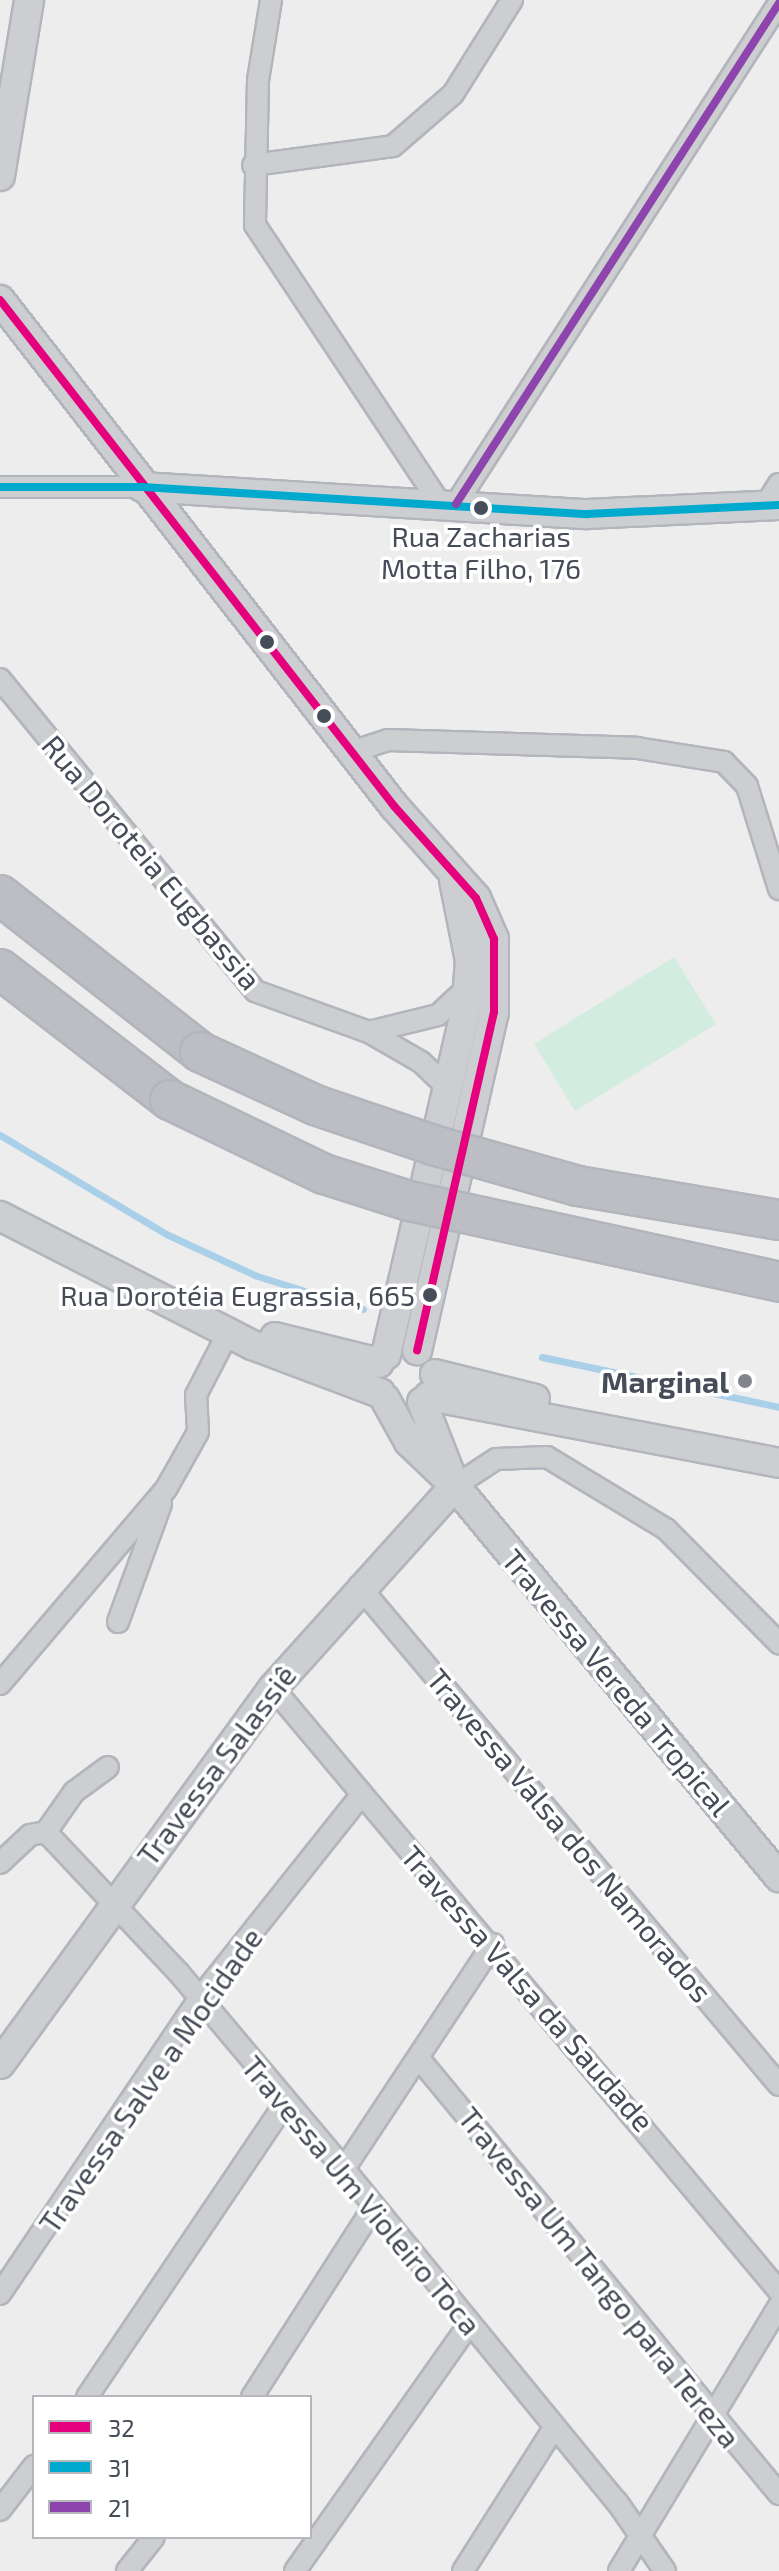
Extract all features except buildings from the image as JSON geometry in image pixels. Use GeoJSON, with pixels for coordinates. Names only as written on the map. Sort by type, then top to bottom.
{"type":"FeatureCollection","features":[{"type":"Feature","properties":{"kind":"highway"},"geometry":{"type":"LineString","coordinates":[[0,895],[200,1052],[315,1105],[433,1145],[578,1186],[779,1220]]}},
{"type":"Feature","properties":{"kind":"highway"},"geometry":{"type":"LineString","coordinates":[[0,969],[170,1100],[324,1174],[409,1201],[779,1282]]}},
{"type":"Feature","properties":{"kind":"main road"},"geometry":{"type":"LineString","coordinates":[[0,176],[29,0]]}},
{"type":"Feature","properties":{"kind":"main road"},"geometry":{"type":"LineString","coordinates":[[0,300],[142,487],[351,752],[454,880],[476,898],[494,939],[498,981],[417,1350],[383,1359],[237,1332],[127,1286],[0,1216]]}},
{"type":"Feature","properties":{"kind":"main road"},"geometry":{"type":"LineString","coordinates":[[142,487],[587,514],[774,498]]}},
{"type":"Feature","properties":{"kind":"main road"},"geometry":{"type":"LineString","coordinates":[[383,1396],[383,1359],[449,1089],[468,987],[467,931],[454,880]]}},
{"type":"Feature","properties":{"kind":"main road"},"geometry":{"type":"LineString","coordinates":[[237,1332],[252,1345],[383,1396],[400,1407],[429,1391],[590,1413],[606,1425],[779,1463]]}},
{"type":"Feature","properties":{"kind":"main road","name":"Travessa Vereda Tropical"},"geometry":{"type":"LineString","coordinates":[[417,1350],[455,1486]]}},
{"type":"Feature","properties":{"kind":"main road","name":"Travessa Vereda Tropical"},"geometry":{"type":"LineString","coordinates":[[383,1396],[409,1442],[455,1486],[779,1877]]}},
{"type":"Feature","properties":{"kind":"main road","name":"Travessa Salassiê"},"geometry":{"type":"LineString","coordinates":[[0,2064],[114,1900],[273,1688],[359,1586],[455,1486]]}},
{"type":"Feature","properties":{"kind":"street"},"geometry":{"type":"LineString","coordinates":[[271,0],[253,165],[255,225],[267,253],[396,427],[448,504],[779,3]]}},
{"type":"Feature","properties":{"kind":"street"},"geometry":{"type":"LineString","coordinates":[[253,165],[393,146],[453,94],[512,0]]}},
{"type":"Feature","properties":{"kind":"street"},"geometry":{"type":"LineString","coordinates":[[0,487],[142,487]]}},
{"type":"Feature","properties":{"kind":"street","name":"Rua Doroteia Eugbassia"},"geometry":{"type":"LineString","coordinates":[[0,679],[239,977],[272,1001],[369,1032],[421,1062],[449,1089]]}},
{"type":"Feature","properties":{"kind":"street"},"geometry":{"type":"LineString","coordinates":[[351,752],[388,740],[637,748],[724,762],[747,786],[779,889]]}},
{"type":"Feature","properties":{"kind":"street"},"geometry":{"type":"LineString","coordinates":[[369,1032],[438,1015],[468,987]]}},
{"type":"Feature","properties":{"kind":"street"},"geometry":{"type":"LineString","coordinates":[[118,1622],[166,1489],[198,1432],[196,1395],[237,1332]]}},
{"type":"Feature","properties":{"kind":"street"},"geometry":{"type":"LineString","coordinates":[[455,1486],[504,1457],[547,1457],[666,1529],[779,1643]]}},
{"type":"Feature","properties":{"kind":"street"},"geometry":{"type":"LineString","coordinates":[[0,1684],[166,1489]]}},
{"type":"Feature","properties":{"kind":"street","name":"Travessa Valsa dos Namorados"},"geometry":{"type":"LineString","coordinates":[[359,1586],[779,2085]]}},
{"type":"Feature","properties":{"kind":"street","name":"Travessa Valsa da Saudade"},"geometry":{"type":"LineString","coordinates":[[273,1688],[493,1944],[779,2291]]}},
{"type":"Feature","properties":{"kind":"street"},"geometry":{"type":"LineString","coordinates":[[0,1863],[30,1835],[46,1832],[74,1792],[108,1767]]}},
{"type":"Feature","properties":{"kind":"street","name":"Travessa Salve a Mocidade"},"geometry":{"type":"LineString","coordinates":[[0,2294],[199,1999],[362,1794]]}},
{"type":"Feature","properties":{"kind":"street","name":"Travessa Um Violeiro Toca"},"geometry":{"type":"LineString","coordinates":[[46,1832],[114,1900],[344,2169],[554,2428],[665,2571]]}},
{"type":"Feature","properties":{"kind":"street"},"geometry":{"type":"LineString","coordinates":[[344,2169],[421,2061],[493,1944]]}},
{"type":"Feature","properties":{"kind":"street","name":"Travessa Um Tango para Tereza"},"geometry":{"type":"LineString","coordinates":[[421,2061],[779,2494]]}},
{"type":"Feature","properties":{"kind":"street"},"geometry":{"type":"LineString","coordinates":[[88,2395],[285,2103]]}},
{"type":"Feature","properties":{"kind":"street"},"geometry":{"type":"LineString","coordinates":[[253,2395],[373,2208]]}},
{"type":"Feature","properties":{"kind":"street"},"geometry":{"type":"LineString","coordinates":[[619,2571],[779,2306]]}},
{"type":"Feature","properties":{"kind":"street"},"geometry":{"type":"LineString","coordinates":[[295,2571],[469,2324]]}},
{"type":"Feature","properties":{"kind":"street"},"geometry":{"type":"LineString","coordinates":[[463,2571],[554,2428]]}},
{"type":"Feature","properties":{"kind":"street"},"geometry":{"type":"LineString","coordinates":[[0,2510],[32,2469]]}},
{"type":"Feature","properties":{"kind":"street"},"geometry":{"type":"LineString","coordinates":[[127,2571],[152,2539]]}},
{"type":"Feature","properties":{"kind":"green space"},"geometry":{"type":"Polygon","coordinates":[[[674,957],[716,1024],[575,1111],[534,1044],[674,957]]]}},
{"type":"Feature","properties":{"kind":"waterway"},"geometry":{"type":"LineString","coordinates":[[0,1135],[166,1234],[257,1276],[363,1309]]}},
{"type":"Feature","properties":{"kind":"waterway"},"geometry":{"type":"LineString","coordinates":[[542,1357],[779,1407]]}},
{"type":"Feature","properties":{"kind":"transit line","name":"21"},"geometry":{"type":"LineString","coordinates":[[456,504],[779,3]]}},
{"type":"Feature","properties":{"kind":"transit line","name":"32"},"geometry":{"type":"LineString","coordinates":[[0,300],[394,806],[476,898],[494,939],[494,1012],[417,1350]]}},
{"type":"Feature","properties":{"kind":"transit line","name":"31"},"geometry":{"type":"LineString","coordinates":[[0,487],[142,487],[587,514],[779,505]]}},
{"type":"Feature","properties":{"kind":"place","name":"Rua Zacharias Motta Filho, 176"},"geometry":{"type":"Point","coordinates":[481,508]}},
{"type":"Feature","properties":{"kind":"place","name":"Rua Dorotéia Eugrassia, 665"},"geometry":{"type":"Point","coordinates":[430,1295]}},
{"type":"Feature","properties":{"kind":"place","name":"Marginal"},"geometry":{"type":"Point","coordinates":[745,1381]}}]}
